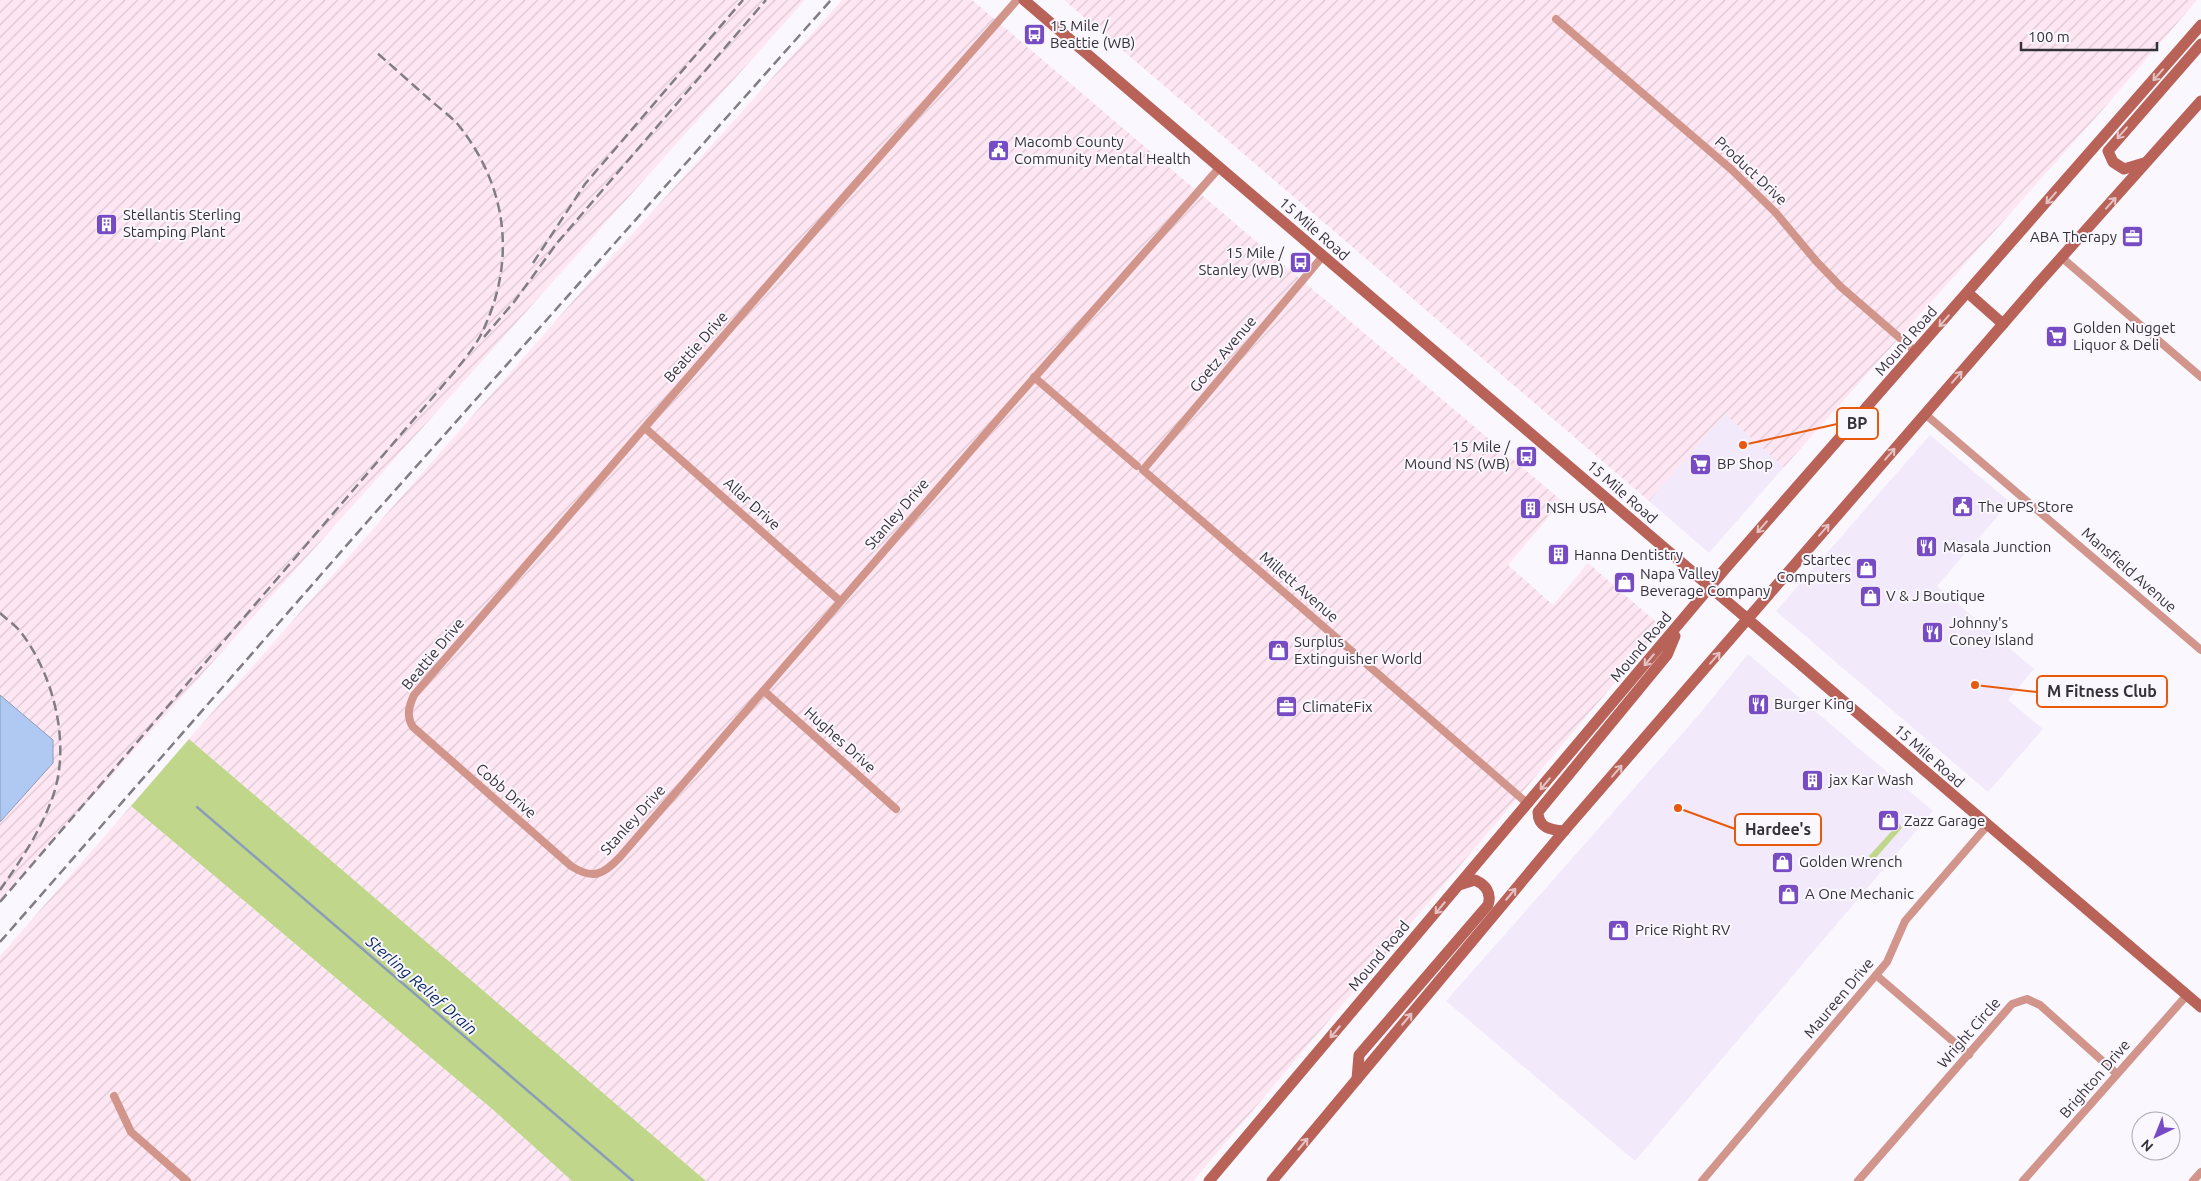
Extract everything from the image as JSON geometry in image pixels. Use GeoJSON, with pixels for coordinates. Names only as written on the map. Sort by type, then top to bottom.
{"type":"FeatureCollection","features":[{"type":"Feature","properties":{"kind":"main road","name":"15 Mile Road"},"geometry":{"type":"LineString","coordinates":[[1024,0],[1987,826],[2201,1007]]}},
{"type":"Feature","properties":{"kind":"main road","name":"Mound Road"},"geometry":{"type":"LineString","coordinates":[[1209,1181],[1709,588],[2201,25]]}},
{"type":"Feature","properties":{"kind":"main road"},"geometry":{"type":"LineString","coordinates":[[2147,162],[2124,169],[2113,162],[2108,151],[2201,44]]}},
{"type":"Feature","properties":{"kind":"main road"},"geometry":{"type":"LineString","coordinates":[[1272,1181],[1564,831],[2003,324],[2201,101]]}},
{"type":"Feature","properties":{"kind":"main road"},"geometry":{"type":"LineString","coordinates":[[1968,293],[2003,324]]}},
{"type":"Feature","properties":{"kind":"main road"},"geometry":{"type":"LineString","coordinates":[[1564,831],[1552,830],[1544,826],[1539,820],[1538,812],[1667,655],[1681,623]]}},
{"type":"Feature","properties":{"kind":"main road"},"geometry":{"type":"LineString","coordinates":[[1357,1079],[1359,1055],[1488,905],[1490,895],[1485,886],[1475,880],[1459,885]]}},
{"type":"Feature","properties":{"kind":"street","name":"Beattie Drive"},"geometry":{"type":"LineString","coordinates":[[408,718],[410,704],[420,687],[822,222],[1017,0]]}},
{"type":"Feature","properties":{"kind":"street","name":"Product Drive"},"geometry":{"type":"LineString","coordinates":[[1556,19],[1732,170],[1776,213],[1816,261],[1841,287],[1916,352]]}},
{"type":"Feature","properties":{"kind":"street","name":"Stanley Drive"},"geometry":{"type":"LineString","coordinates":[[594,875],[606,870],[620,857],[1034,377],[1220,167]]}},
{"type":"Feature","properties":{"kind":"street","name":"Goetz Avenue"},"geometry":{"type":"LineString","coordinates":[[1140,468],[1324,256]]}},
{"type":"Feature","properties":{"kind":"street"},"geometry":{"type":"LineString","coordinates":[[2062,257],[2201,377]]}},
{"type":"Feature","properties":{"kind":"street","name":"Millett Avenue"},"geometry":{"type":"LineString","coordinates":[[1034,377],[1528,804]]}},
{"type":"Feature","properties":{"kind":"street","name":"Mansfield Avenue"},"geometry":{"type":"LineString","coordinates":[[1925,414],[2201,650]]}},
{"type":"Feature","properties":{"kind":"street","name":"Allar Drive"},"geometry":{"type":"LineString","coordinates":[[645,428],[840,601]]}},
{"type":"Feature","properties":{"kind":"street","name":"Hughes Drive"},"geometry":{"type":"LineString","coordinates":[[764,691],[896,810]]}},
{"type":"Feature","properties":{"kind":"street","name":"Cobb Drive"},"geometry":{"type":"LineString","coordinates":[[408,718],[417,732],[571,866],[582,873],[594,875]]}},
{"type":"Feature","properties":{"kind":"street","name":"Maureen Drive"},"geometry":{"type":"LineString","coordinates":[[1702,1181],[1887,962],[1898,934],[1908,917],[1987,826]]}},
{"type":"Feature","properties":{"kind":"street"},"geometry":{"type":"LineString","coordinates":[[1876,975],[1968,1055]]}},
{"type":"Feature","properties":{"kind":"street","name":"Brighton Drive"},"geometry":{"type":"LineString","coordinates":[[2023,1181],[2187,995]]}},
{"type":"Feature","properties":{"kind":"street","name":"Wright Circle"},"geometry":{"type":"LineString","coordinates":[[1858,1181],[2012,1004],[2027,999],[2040,1005],[2117,1074]]}},
{"type":"Feature","properties":{"kind":"street"},"geometry":{"type":"LineString","coordinates":[[114,1096],[131,1132],[187,1181]]}},
{"type":"Feature","properties":{"kind":"street"},"geometry":{"type":"LineString","coordinates":[[2193,1181],[2201,1172]]}},
{"type":"Feature","properties":{"kind":"shaded area","name":"Stellantis Sterling Stamping Plant"},"geometry":{"type":"Polygon","coordinates":[[[0,0],[805,0],[0,900],[0,0]]]}},
{"type":"Feature","properties":{"kind":"shaded area"},"geometry":{"type":"Polygon","coordinates":[[[842,0],[972,0],[1562,501],[1508,565],[1553,605],[1588,563],[1662,627],[1193,1181],[706,1181],[189,739],[609,260],[842,0]]]}},
{"type":"Feature","properties":{"kind":"shaded area"},"geometry":{"type":"Polygon","coordinates":[[[1064,0],[2197,0],[2105,107],[1784,467],[1725,414],[1649,501],[1064,0]]]}},
{"type":"Feature","properties":{"kind":"shaded area"},"geometry":{"type":"Polygon","coordinates":[[[1725,413],[1784,467],[1709,553],[1649,501],[1725,413]]]}},
{"type":"Feature","properties":{"kind":"shaded area"},"geometry":{"type":"Polygon","coordinates":[[[1930,435],[2010,502],[1937,586],[2034,669],[2008,700],[2043,729],[1988,792],[1776,611],[1930,435]]]}},
{"type":"Feature","properties":{"kind":"shaded area"},"geometry":{"type":"Polygon","coordinates":[[[1748,654],[1933,811],[1635,1161],[1446,1001],[1697,717],[1748,654]]]}},
{"type":"Feature","properties":{"kind":"shaded area"},"geometry":{"type":"Polygon","coordinates":[[[131,806],[491,1108],[572,1181],[0,1181],[0,956],[131,806]]]}},
{"type":"Feature","properties":{"kind":"green space","name":"Sterling Relief Drain"},"geometry":{"type":"Polygon","coordinates":[[[189,739],[706,1181],[572,1181],[491,1108],[131,806],[189,739]]]}},
{"type":"Feature","properties":{"kind":"green space"},"geometry":{"type":"Polygon","coordinates":[[[1899,823],[1902,828],[1872,860],[1869,856],[1899,823]]]}},
{"type":"Feature","properties":{"kind":"water"},"geometry":{"type":"Polygon","coordinates":[[[0,695],[53,740],[53,763],[0,822],[0,695]]]}},
{"type":"Feature","properties":{"kind":"waterway","name":"Sterling Relief Drain"},"geometry":{"type":"LineString","coordinates":[[197,807],[633,1181]]}},
{"type":"Feature","properties":{"kind":"railway"},"geometry":{"type":"LineString","coordinates":[[533,263],[585,184],[743,0]]}},
{"type":"Feature","properties":{"kind":"railway"},"geometry":{"type":"LineString","coordinates":[[484,337],[514,302],[557,243],[766,0]]}},
{"type":"Feature","properties":{"kind":"railway"},"geometry":{"type":"LineString","coordinates":[[0,942],[374,514],[831,0]]}},
{"type":"Feature","properties":{"kind":"railway"},"geometry":{"type":"LineString","coordinates":[[0,902],[451,376],[482,333],[495,300],[501,274],[503,248],[501,223],[488,173],[476,150],[460,127],[375,51]]}},
{"type":"Feature","properties":{"kind":"railway"},"geometry":{"type":"LineString","coordinates":[[0,613],[20,631],[43,669],[57,714],[60,737],[60,761],[57,783],[50,804],[28,848],[0,890]]}},
{"type":"Feature","properties":{"kind":"place","name":"15 Mile / Beattie (WB)"},"geometry":{"type":"Point","coordinates":[1034,35]}},
{"type":"Feature","properties":{"kind":"place","name":"Macomb County Community Mental Health"},"geometry":{"type":"Point","coordinates":[998,151]}},
{"type":"Feature","properties":{"kind":"place","name":"Stellantis Sterling Stamping Plant"},"geometry":{"type":"Point","coordinates":[107,224]}},
{"type":"Feature","properties":{"kind":"place","name":"ABA Therapy"},"geometry":{"type":"Point","coordinates":[2133,237]}},
{"type":"Feature","properties":{"kind":"place","name":"15 Mile / Stanley (WB)"},"geometry":{"type":"Point","coordinates":[1300,262]}},
{"type":"Feature","properties":{"kind":"place","name":"Golden Nugget Liquor & Deli"},"geometry":{"type":"Point","coordinates":[2057,337]}},
{"type":"Feature","properties":{"kind":"place","name":"BP"},"geometry":{"type":"Point","coordinates":[1743,445]}},
{"type":"Feature","properties":{"kind":"place","name":"15 Mile / Mound NS (WB)"},"geometry":{"type":"Point","coordinates":[1526,456]}},
{"type":"Feature","properties":{"kind":"place","name":"BP Shop"},"geometry":{"type":"Point","coordinates":[1701,464]}},
{"type":"Feature","properties":{"kind":"place","name":"The UPS Store"},"geometry":{"type":"Point","coordinates":[1962,507]}},
{"type":"Feature","properties":{"kind":"place","name":"NSH USA"},"geometry":{"type":"Point","coordinates":[1530,508]}},
{"type":"Feature","properties":{"kind":"place","name":"Masala Junction"},"geometry":{"type":"Point","coordinates":[1927,547]}},
{"type":"Feature","properties":{"kind":"place","name":"Hanna Dentistry"},"geometry":{"type":"Point","coordinates":[1558,555]}},
{"type":"Feature","properties":{"kind":"place","name":"Startec Computers"},"geometry":{"type":"Point","coordinates":[1867,569]}},
{"type":"Feature","properties":{"kind":"place","name":"Napa Valley Beverage Company"},"geometry":{"type":"Point","coordinates":[1624,583]}},
{"type":"Feature","properties":{"kind":"place","name":"V & J Boutique"},"geometry":{"type":"Point","coordinates":[1870,596]}},
{"type":"Feature","properties":{"kind":"place","name":"Johnny's Coney Island"},"geometry":{"type":"Point","coordinates":[1933,632]}},
{"type":"Feature","properties":{"kind":"place","name":"Surplus Extinguisher World"},"geometry":{"type":"Point","coordinates":[1278,651]}},
{"type":"Feature","properties":{"kind":"place","name":"M Fitness Club"},"geometry":{"type":"Point","coordinates":[1975,685]}},
{"type":"Feature","properties":{"kind":"place","name":"Burger King"},"geometry":{"type":"Point","coordinates":[1758,704]}},
{"type":"Feature","properties":{"kind":"place","name":"ClimateFix"},"geometry":{"type":"Point","coordinates":[1286,707]}},
{"type":"Feature","properties":{"kind":"place","name":"jax Kar Wash"},"geometry":{"type":"Point","coordinates":[1813,780]}},
{"type":"Feature","properties":{"kind":"place","name":"Hardee's"},"geometry":{"type":"Point","coordinates":[1678,808]}},
{"type":"Feature","properties":{"kind":"place","name":"Zazz Garage"},"geometry":{"type":"Point","coordinates":[1888,821]}},
{"type":"Feature","properties":{"kind":"place","name":"Golden Wrench"},"geometry":{"type":"Point","coordinates":[1783,862]}},
{"type":"Feature","properties":{"kind":"place","name":"A One Mechanic"},"geometry":{"type":"Point","coordinates":[1789,894]}},
{"type":"Feature","properties":{"kind":"place","name":"Price Right RV"},"geometry":{"type":"Point","coordinates":[1619,930]}}]}
